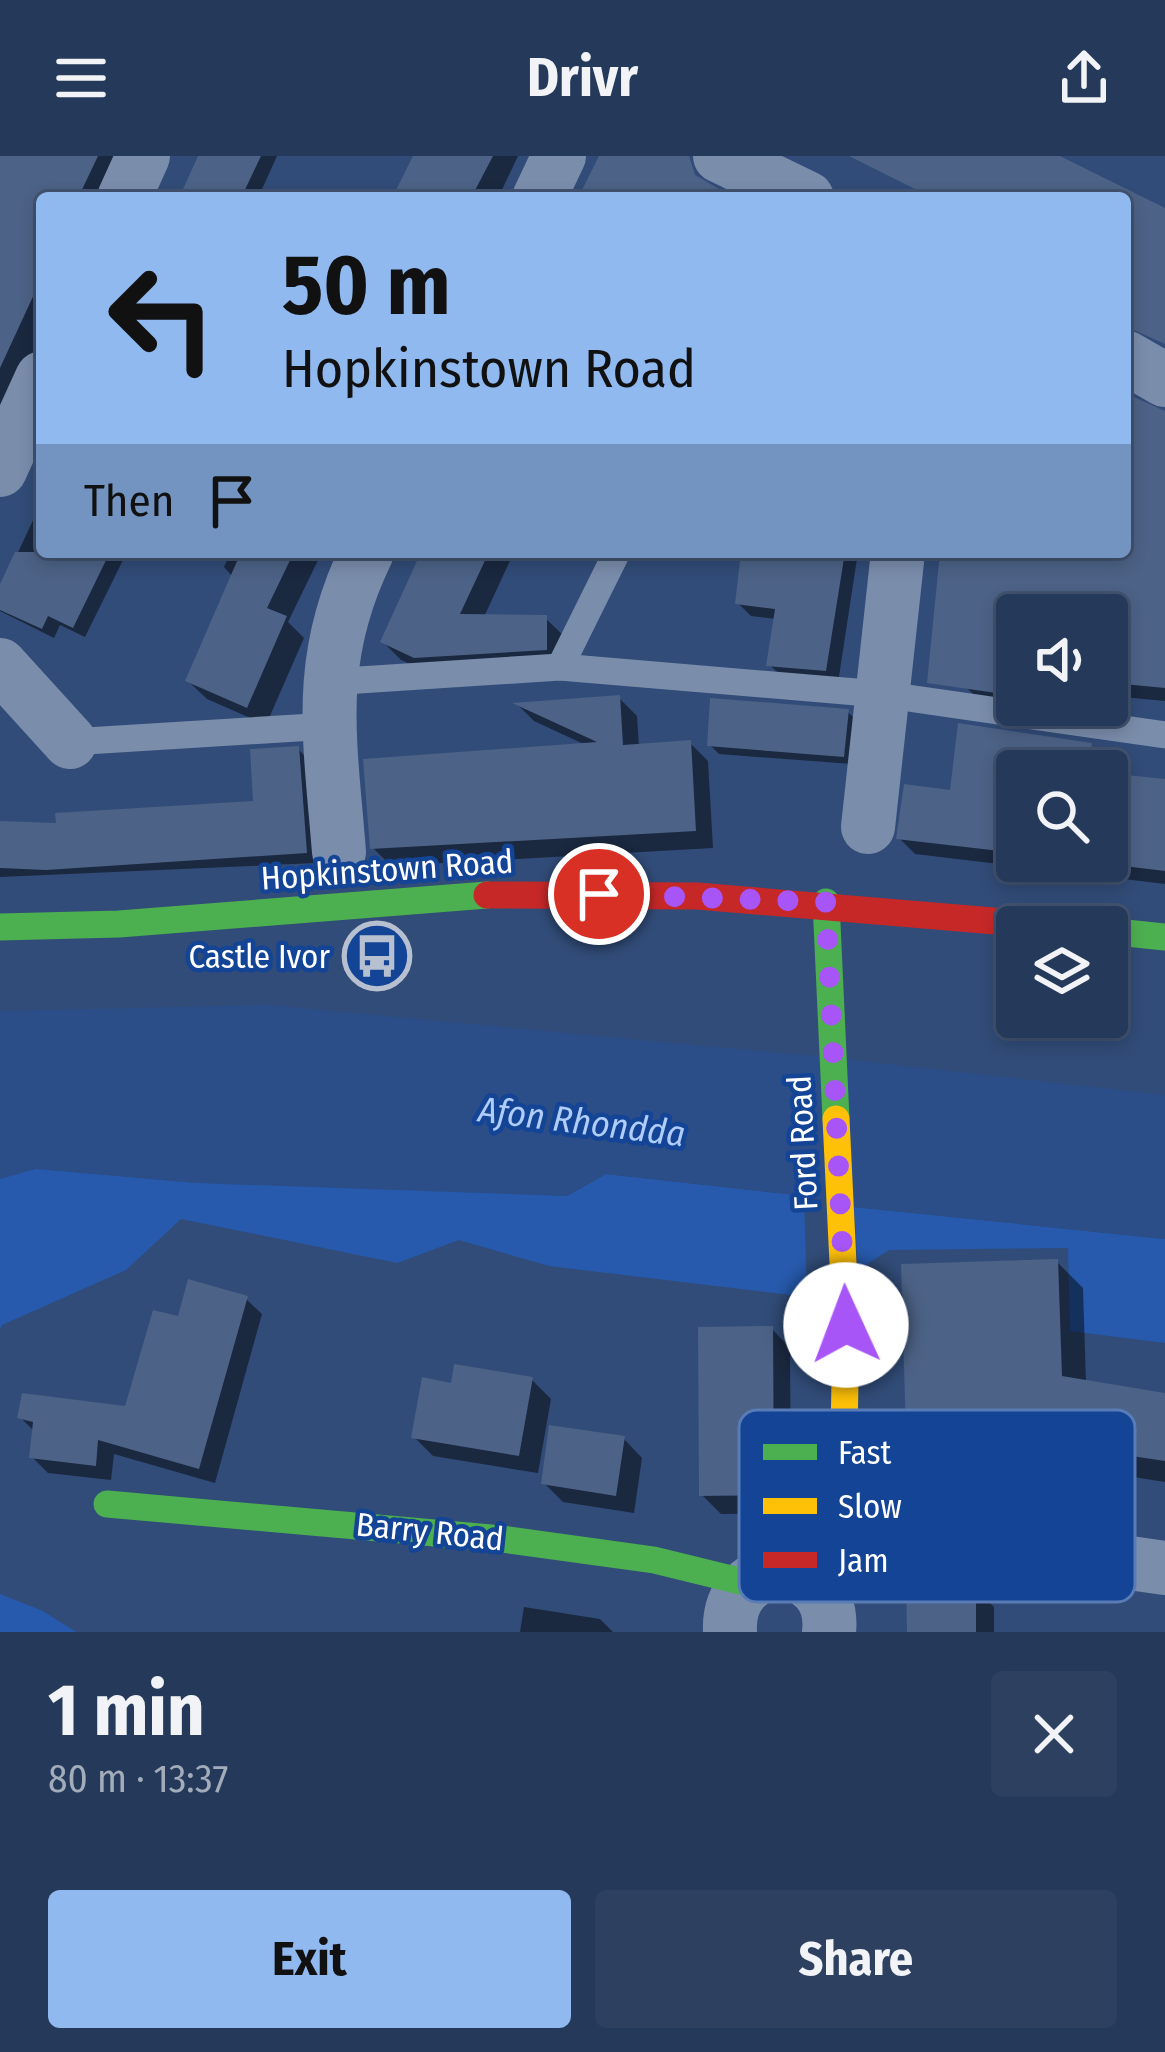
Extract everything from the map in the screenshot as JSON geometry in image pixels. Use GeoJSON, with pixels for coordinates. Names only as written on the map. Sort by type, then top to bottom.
{"type":"FeatureCollection","features":[{"type":"Feature","properties":{"kind":"street"},"geometry":{"type":"LineString","coordinates":[[127,192],[143,156]]}},
{"type":"Feature","properties":{"kind":"street"},"geometry":{"type":"LineString","coordinates":[[542,192],[560,156]]}},
{"type":"Feature","properties":{"kind":"street"},"geometry":{"type":"LineString","coordinates":[[720,156],[790,192]]}},
{"type":"Feature","properties":{"kind":"street"},"geometry":{"type":"LineString","coordinates":[[1131,360],[1165,380]]}},
{"type":"Feature","properties":{"kind":"street"},"geometry":{"type":"LineString","coordinates":[[0,470],[36,391]]}},
{"type":"Feature","properties":{"kind":"street"},"geometry":{"type":"LineString","coordinates":[[339,852],[328,704],[342,610],[364,558]]}},
{"type":"Feature","properties":{"kind":"street"},"geometry":{"type":"LineString","coordinates":[[868,827],[897,558]]}},
{"type":"Feature","properties":{"kind":"street"},"geometry":{"type":"LineString","coordinates":[[0,665],[70,742]]}},
{"type":"Feature","properties":{"kind":"street","name":"Hopkinstown Road"},"geometry":{"type":"LineString","coordinates":[[0,928],[86,928],[474,896],[599,894],[826,902],[996,920]]}},
{"type":"Feature","properties":{"kind":"street","name":"Ford Road"},"geometry":{"type":"LineString","coordinates":[[826,902],[846,1325],[840,1410]]}},
{"type":"Feature","properties":{"kind":"street"},"geometry":{"type":"LineString","coordinates":[[1128,933],[1165,937]]}},
{"type":"Feature","properties":{"kind":"street","name":"Barry Road"},"geometry":{"type":"LineString","coordinates":[[107,1504],[472,1534],[644,1558],[714,1571],[739,1608]]}},
{"type":"Feature","properties":{"kind":"street","name":"Barry Road"},"geometry":{"type":"LineString","coordinates":[[1135,1564],[1165,1568]]}},
{"type":"Feature","properties":{"kind":"lane"},"geometry":{"type":"LineString","coordinates":[[560,668],[614,558]]}},
{"type":"Feature","properties":{"kind":"lane"},"geometry":{"type":"LineString","coordinates":[[70,742],[560,668],[880,694],[1165,735]]}},
{"type":"Feature","properties":{"kind":"shaded area"},"geometry":{"type":"Polygon","coordinates":[[[25,1165],[567,1196],[606,1174],[804,1196],[807,1297],[549,1266],[459,1240],[397,1263],[181,1219],[126,1270],[0,1329],[0,1172],[25,1165]]]}},
{"type":"Feature","properties":{"kind":"shaded area"},"geometry":{"type":"Polygon","coordinates":[[[854,1207],[1165,1239],[1165,1343],[1070,1331],[1068,1248],[889,1250],[858,1270],[854,1207]]]}},
{"type":"Feature","properties":{"kind":"shaded area"},"geometry":{"type":"Polygon","coordinates":[[[0,1594],[43,1611],[76,1632],[0,1632],[0,1594]]]}},
{"type":"Feature","properties":{"kind":"water","name":"Afon Rhondda"},"geometry":{"type":"Polygon","coordinates":[[[269,1005],[834,1058],[1165,1095],[1165,1239],[854,1207],[804,1196],[606,1174],[567,1196],[195,1183],[36,1169],[0,1179],[0,1011],[269,1005]]]}},
{"type":"Feature","properties":{"kind":"building"},"geometry":{"type":"Polygon","coordinates":[[[0,156],[98,156],[81,192],[36,192],[36,290],[0,368],[0,156]]]}},
{"type":"Feature","properties":{"kind":"building"},"geometry":{"type":"Polygon","coordinates":[[[198,156],[261,156],[244,192],[182,192],[198,156]]]}},
{"type":"Feature","properties":{"kind":"building"},"geometry":{"type":"Polygon","coordinates":[[[413,156],[493,156],[474,192],[395,192],[413,156]]]}},
{"type":"Feature","properties":{"kind":"building"},"geometry":{"type":"Polygon","coordinates":[[[599,156],[689,156],[695,175],[725,192],[581,192],[599,156]]]}},
{"type":"Feature","properties":{"kind":"building"},"geometry":{"type":"Polygon","coordinates":[[[849,156],[1060,156],[1165,208],[1165,344],[1131,329],[1131,192],[921,192],[849,156]]]}},
{"type":"Feature","properties":{"kind":"building"},"geometry":{"type":"Polygon","coordinates":[[[1131,396],[1165,411],[1165,688],[1128,685],[1128,594],[996,594],[996,693],[927,683],[939,558],[1131,558],[1131,396]]]}},
{"type":"Feature","properties":{"kind":"building"},"geometry":{"type":"Polygon","coordinates":[[[15,552],[36,552],[36,558],[107,558],[73,628],[48,616],[42,629],[0,610],[0,584],[15,552]]]}},
{"type":"Feature","properties":{"kind":"building"},"geometry":{"type":"Polygon","coordinates":[[[238,558],[291,558],[267,608],[287,616],[247,708],[185,681],[238,558]]]}},
{"type":"Feature","properties":{"kind":"building"},"geometry":{"type":"Polygon","coordinates":[[[418,558],[486,558],[460,614],[547,615],[547,650],[414,658],[380,642],[418,558]]]}},
{"type":"Feature","properties":{"kind":"building"},"geometry":{"type":"Polygon","coordinates":[[[740,558],[844,558],[826,671],[766,666],[775,609],[735,604],[740,558]]]}},
{"type":"Feature","properties":{"kind":"building"},"geometry":{"type":"Polygon","coordinates":[[[620,695],[623,745],[691,740],[696,831],[370,849],[363,759],[597,742],[512,703],[620,695]]]}},
{"type":"Feature","properties":{"kind":"building"},"geometry":{"type":"Polygon","coordinates":[[[710,698],[849,709],[844,757],[707,746],[710,698]]]}},
{"type":"Feature","properties":{"kind":"building"},"geometry":{"type":"Polygon","coordinates":[[[958,723],[1092,743],[1091,750],[996,750],[996,851],[896,839],[904,784],[950,790],[958,723]]]}},
{"type":"Feature","properties":{"kind":"building"},"geometry":{"type":"Polygon","coordinates":[[[299,746],[307,853],[46,870],[0,868],[0,821],[56,823],[55,813],[253,801],[250,749],[299,746]]]}},
{"type":"Feature","properties":{"kind":"building"},"geometry":{"type":"Polygon","coordinates":[[[1128,775],[1165,779],[1165,871],[1128,867],[1128,775]]]}},
{"type":"Feature","properties":{"kind":"building"},"geometry":{"type":"Polygon","coordinates":[[[1058,1259],[1062,1376],[1165,1393],[1165,1461],[1135,1457],[1135,1410],[905,1410],[901,1264],[1058,1259]]]}},
{"type":"Feature","properties":{"kind":"building"},"geometry":{"type":"Polygon","coordinates":[[[188,1279],[248,1296],[199,1469],[98,1440],[96,1466],[29,1458],[33,1422],[17,1418],[22,1393],[125,1406],[153,1310],[178,1316],[188,1279]]]}},
{"type":"Feature","properties":{"kind":"building"},"geometry":{"type":"Polygon","coordinates":[[[773,1326],[773,1410],[739,1410],[739,1495],[699,1496],[698,1327],[773,1326]]]}},
{"type":"Feature","properties":{"kind":"building"},"geometry":{"type":"Polygon","coordinates":[[[454,1364],[533,1377],[519,1456],[411,1438],[422,1377],[451,1383],[454,1364]]]}},
{"type":"Feature","properties":{"kind":"building"},"geometry":{"type":"Polygon","coordinates":[[[549,1425],[625,1436],[616,1496],[541,1484],[549,1425]]]}},
{"type":"Feature","properties":{"kind":"building"},"geometry":{"type":"Polygon","coordinates":[[[906,1602],[976,1602],[976,1632],[907,1632],[906,1602]]]}},
{"type":"Feature","properties":{"kind":"traffic: fast"},"geometry":{"type":"LineString","coordinates":[[0,927],[119,924],[487,895]]}},
{"type":"Feature","properties":{"kind":"traffic: fast"},"geometry":{"type":"LineString","coordinates":[[826,902],[836,1119]]}},
{"type":"Feature","properties":{"kind":"traffic: fast"},"geometry":{"type":"LineString","coordinates":[[1128,933],[1165,937]]}},
{"type":"Feature","properties":{"kind":"traffic: fast"},"geometry":{"type":"LineString","coordinates":[[107,1504],[502,1539],[654,1560],[739,1581]]}},
{"type":"Feature","properties":{"kind":"traffic: slow"},"geometry":{"type":"LineString","coordinates":[[836,1119],[846,1325],[844,1410]]}},
{"type":"Feature","properties":{"kind":"traffic: jam"},"geometry":{"type":"LineString","coordinates":[[487,895],[697,896],[996,921]]}},
{"type":"Feature","properties":{"kind":"place","name":"Castle Ivor"},"geometry":{"type":"Point","coordinates":[377,956]}},
{"type":"Feature","properties":{"kind":"route"},"geometry":{"type":"LineString","coordinates":[[599,894],[826,902],[846,1325]]}}]}
